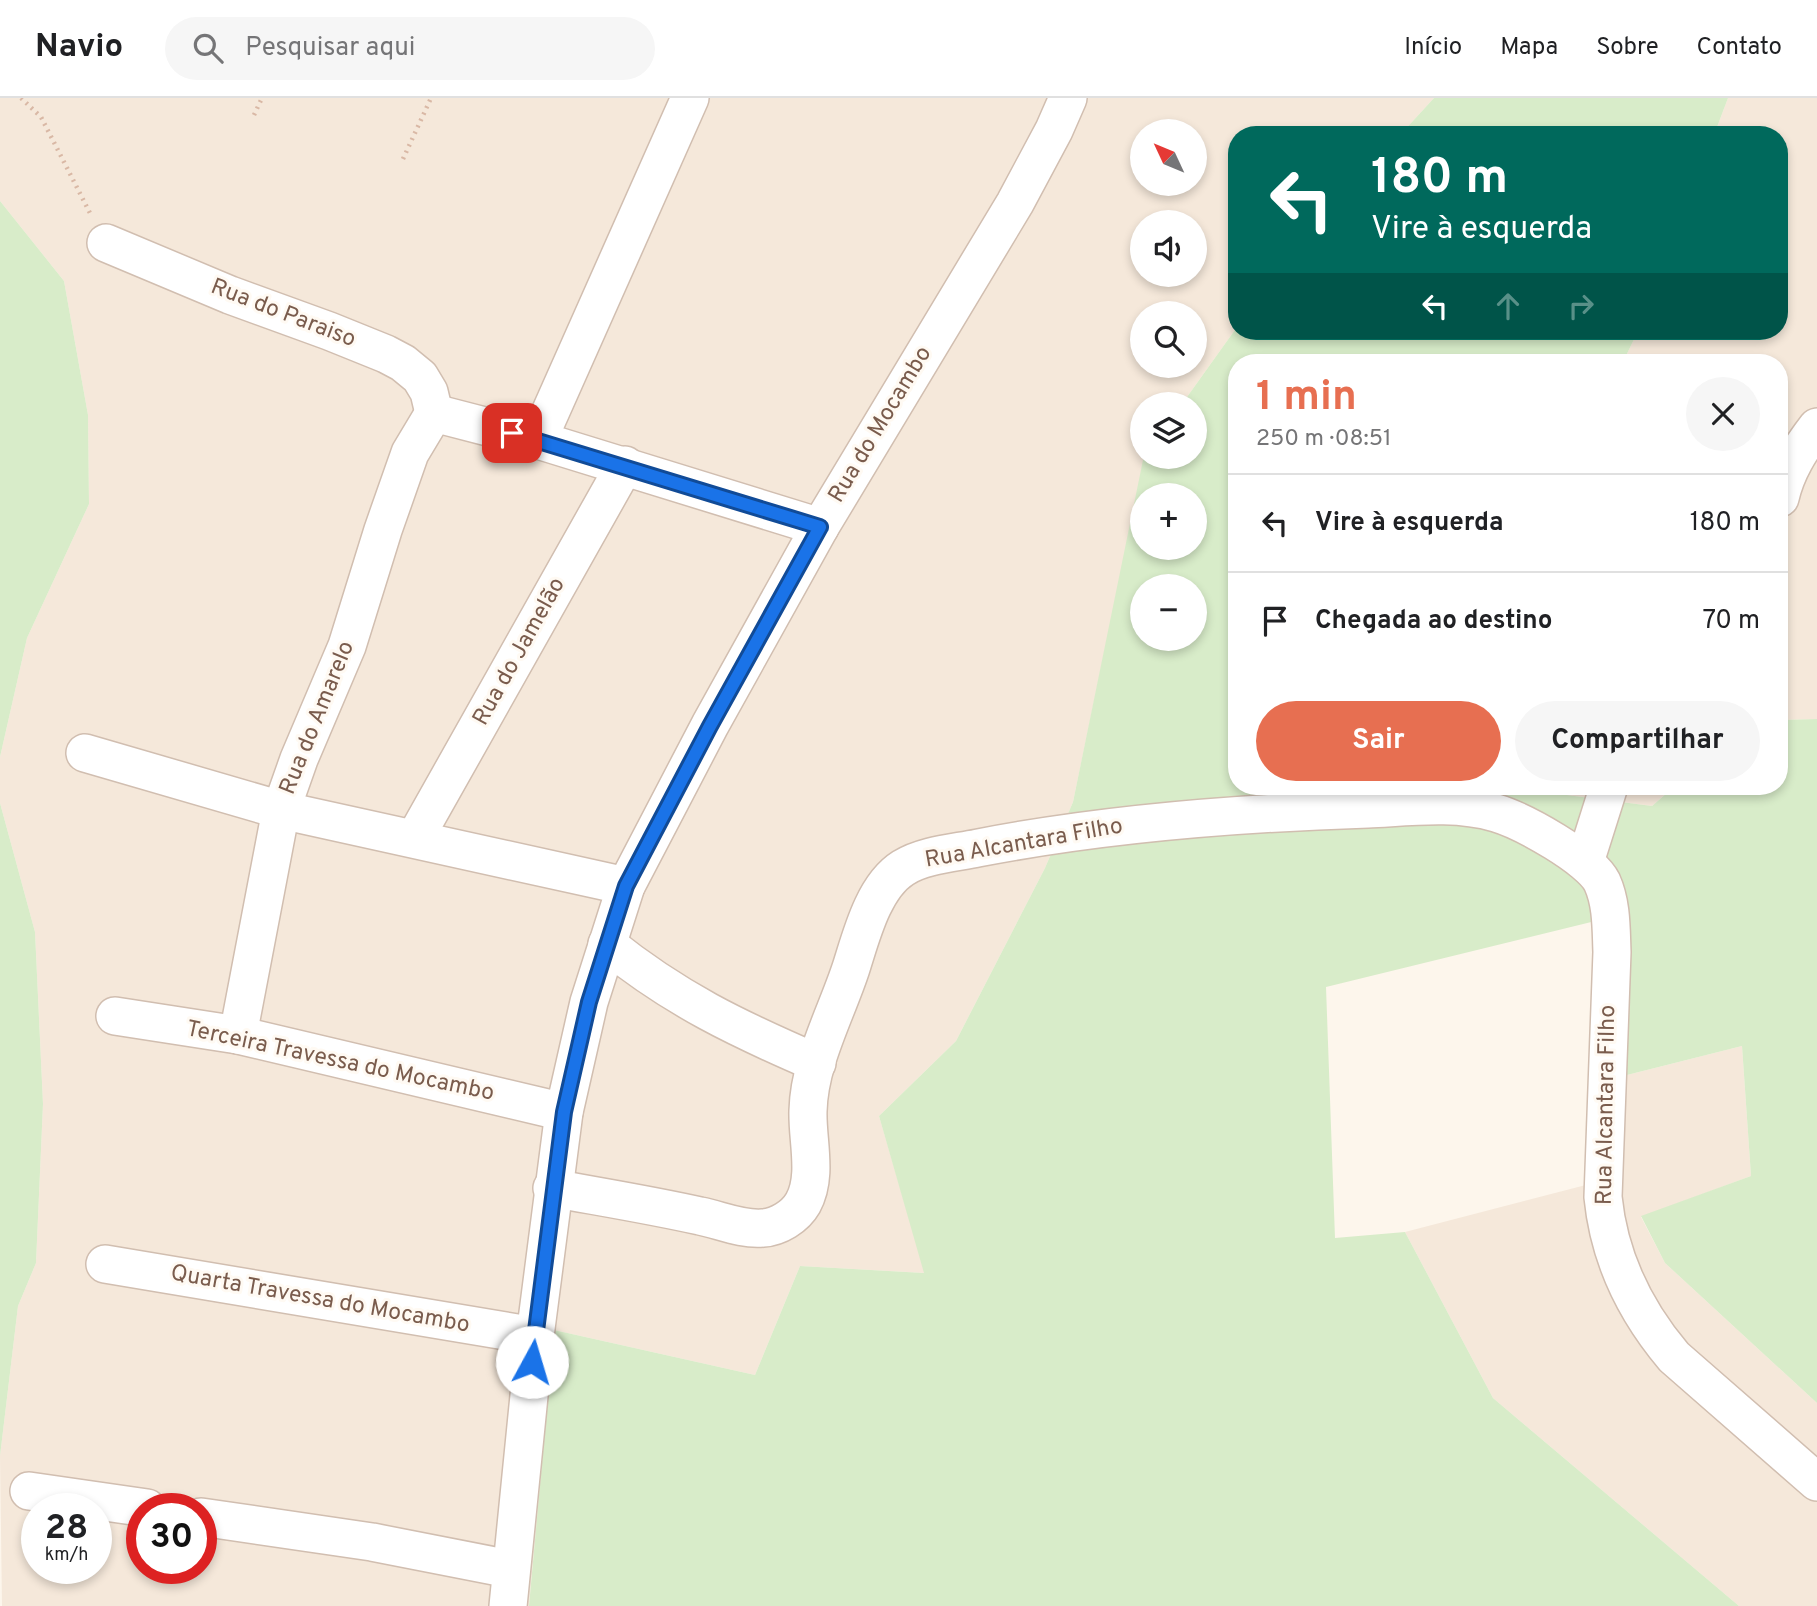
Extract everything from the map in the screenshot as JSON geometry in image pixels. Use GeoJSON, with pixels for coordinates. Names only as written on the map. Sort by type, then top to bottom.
{"type":"FeatureCollection","features":[{"type":"Feature","properties":{"kind":"street"},"geometry":{"type":"LineString","coordinates":[[538,439],[690,98]]}},
{"type":"Feature","properties":{"kind":"street","name":"Rua do Mocambo"},"geometry":{"type":"LineString","coordinates":[[508,1606],[535,1336],[552,1188],[564,1112],[589,1002],[626,886],[710,726],[820,527],[1015,203],[1068,98]]}},
{"type":"Feature","properties":{"kind":"street","name":"Rua do Paraiso"},"geometry":{"type":"LineString","coordinates":[[106,243],[394,359],[420,377],[429,392],[434,412]]}},
{"type":"Feature","properties":{"kind":"street"},"geometry":{"type":"LineString","coordinates":[[434,412],[538,439],[820,527]]}},
{"type":"Feature","properties":{"kind":"street","name":"Rua do Amarelo"},"geometry":{"type":"LineString","coordinates":[[238,1035],[281,810],[299,759],[347,646],[406,465],[434,412]]}},
{"type":"Feature","properties":{"kind":"street"},"geometry":{"type":"LineString","coordinates":[[1788,472],[1817,426]]}},
{"type":"Feature","properties":{"kind":"street","name":"Rua do Jamelão"},"geometry":{"type":"LineString","coordinates":[[415,838],[625,466]]}},
{"type":"Feature","properties":{"kind":"street"},"geometry":{"type":"LineString","coordinates":[[85,753],[281,810],[626,886]]}},
{"type":"Feature","properties":{"kind":"street"},"geometry":{"type":"LineString","coordinates":[[1585,862],[1606,795]]}},
{"type":"Feature","properties":{"kind":"street","name":"Rua Alcantara Filho"},"geometry":{"type":"LineString","coordinates":[[552,1188],[747,1227],[778,1225],[794,1214],[804,1202],[808,1187],[811,1167],[809,1097],[817,1063],[877,899],[903,868],[939,856],[1003,844],[1130,825],[1268,812],[1449,806],[1498,813],[1547,837],[1585,862],[1600,878],[1606,894],[1611,920],[1612,952],[1602,1197],[1612,1248],[1639,1310],[1654,1334],[1674,1357],[1817,1482]]}},
{"type":"Feature","properties":{"kind":"street"},"geometry":{"type":"LineString","coordinates":[[607,944],[660,984],[692,1004],[743,1032],[817,1063]]}},
{"type":"Feature","properties":{"kind":"street","name":"Terceira Travessa do Mocambo"},"geometry":{"type":"LineString","coordinates":[[115,1016],[238,1035],[564,1112]]}},
{"type":"Feature","properties":{"kind":"street","name":"Quarta Travessa do Mocambo"},"geometry":{"type":"LineString","coordinates":[[104,1264],[535,1336]]}},
{"type":"Feature","properties":{"kind":"street"},"geometry":{"type":"LineString","coordinates":[[29,1491],[126,1505]]}},
{"type":"Feature","properties":{"kind":"street"},"geometry":{"type":"LineString","coordinates":[[217,1519],[372,1542],[510,1569]]}},
{"type":"Feature","properties":{"kind":"path"},"geometry":{"type":"LineString","coordinates":[[21,98],[41,117],[106,243]]}},
{"type":"Feature","properties":{"kind":"path"},"geometry":{"type":"LineString","coordinates":[[254,115],[262,98]]}},
{"type":"Feature","properties":{"kind":"path"},"geometry":{"type":"LineString","coordinates":[[403,159],[431,98]]}},
{"type":"Feature","properties":{"kind":"shaded area"},"geometry":{"type":"Polygon","coordinates":[[[0,98],[1434,98],[1408,126],[1228,126],[1228,340],[1207,369],[1207,301],[1130,301],[1130,378],[1201,378],[1191,392],[1130,392],[1130,469],[1142,469],[1140,483],[1130,483],[1130,529],[1073,802],[1045,868],[956,1041],[879,1116],[925,1273],[800,1266],[755,1375],[554,1330],[529,1606],[2,1606],[0,1456],[18,1306],[36,1263],[43,1104],[35,932],[0,803],[0,757],[27,638],[89,504],[88,415],[64,281],[0,201],[0,98]]]}},
{"type":"Feature","properties":{"kind":"shaded area"},"geometry":{"type":"Polygon","coordinates":[[[1728,98],[1817,98],[1817,719],[1788,720],[1788,354],[1627,354],[1634,340],[1788,340],[1788,126],[1717,126],[1728,98]]]}},
{"type":"Feature","properties":{"kind":"shaded area"},"geometry":{"type":"Polygon","coordinates":[[[1567,795],[1665,795],[1652,806],[1567,795]]]}},
{"type":"Feature","properties":{"kind":"shaded area"},"geometry":{"type":"Polygon","coordinates":[[[1742,1046],[1751,1176],[1641,1217],[1665,1263],[1817,1403],[1817,1606],[1739,1606],[1493,1398],[1405,1232],[1609,1179],[1623,1076],[1742,1046]]]}},
{"type":"Feature","properties":{"kind":"green space"},"geometry":{"type":"Polygon","coordinates":[[[1434,98],[1728,98],[1717,126],[1408,126],[1434,98]]]}},
{"type":"Feature","properties":{"kind":"green space"},"geometry":{"type":"Polygon","coordinates":[[[0,201],[64,281],[88,415],[89,504],[27,638],[0,757],[0,201]]]}},
{"type":"Feature","properties":{"kind":"green space"},"geometry":{"type":"Polygon","coordinates":[[[1228,340],[1634,340],[1627,354],[1228,354],[1228,795],[1567,795],[1652,806],[1665,795],[1788,795],[1788,720],[1817,719],[1817,1403],[1665,1263],[1641,1216],[1751,1176],[1742,1046],[1623,1076],[1628,913],[1326,987],[1335,1238],[1405,1232],[1493,1398],[1739,1606],[529,1606],[554,1330],[755,1375],[800,1266],[924,1273],[879,1116],[956,1041],[1045,868],[1073,802],[1130,524],[1130,560],[1207,560],[1207,483],[1138,483],[1141,469],[1207,469],[1207,392],[1191,392],[1201,378],[1207,378],[1207,369],[1228,340]]]}},
{"type":"Feature","properties":{"kind":"green space"},"geometry":{"type":"Polygon","coordinates":[[[0,803],[35,932],[43,1104],[36,1263],[18,1306],[0,1456],[0,803]]]}},
{"type":"Feature","properties":{"kind":"route"},"geometry":{"type":"LineString","coordinates":[[512,433],[820,527],[710,726],[626,886],[589,1002],[564,1112],[552,1188],[532,1362]]}}]}
